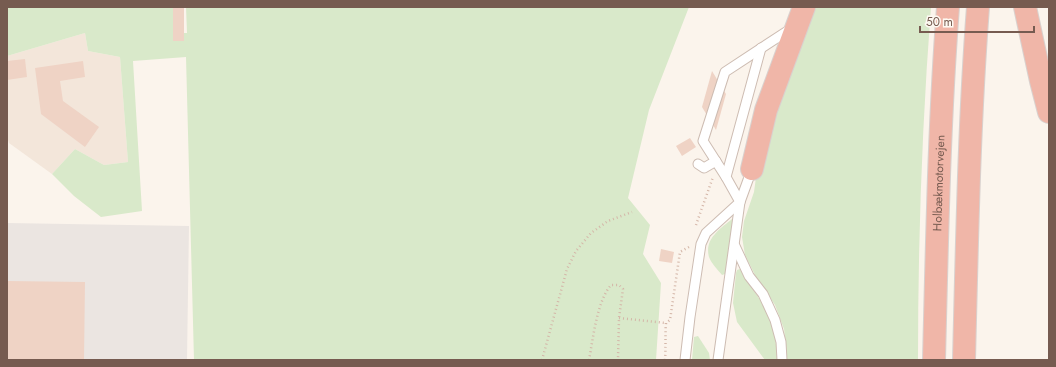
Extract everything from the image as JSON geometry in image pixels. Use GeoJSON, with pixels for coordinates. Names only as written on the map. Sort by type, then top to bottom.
{"type":"FeatureCollection","features":[{"type":"Feature","properties":{"kind":"highway","name":"Holbækmotorvejen"},"geometry":{"type":"LineString","coordinates":[[934,360],[938,191],[948,7]]}},
{"type":"Feature","properties":{"kind":"highway"},"geometry":{"type":"LineString","coordinates":[[964,360],[968,187],[978,7]]}},
{"type":"Feature","properties":{"kind":"highway"},"geometry":{"type":"LineString","coordinates":[[1026,7],[1040,81],[1049,112]]}},
{"type":"Feature","properties":{"kind":"highway"},"geometry":{"type":"LineString","coordinates":[[752,169],[766,110],[800,16]]}},
{"type":"Feature","properties":{"kind":"lane"},"geometry":{"type":"LineString","coordinates":[[740,202],[704,141],[725,72],[762,48],[800,16]]}},
{"type":"Feature","properties":{"kind":"lane"},"geometry":{"type":"LineString","coordinates":[[726,177],[762,48]]}},
{"type":"Feature","properties":{"kind":"lane"},"geometry":{"type":"LineString","coordinates":[[698,164],[704,168],[717,162]]}},
{"type":"Feature","properties":{"kind":"lane"},"geometry":{"type":"LineString","coordinates":[[718,360],[740,202],[752,169]]}},
{"type":"Feature","properties":{"kind":"lane"},"geometry":{"type":"LineString","coordinates":[[685,360],[690,317],[704,238],[706,233],[740,202]]}},
{"type":"Feature","properties":{"kind":"lane"},"geometry":{"type":"LineString","coordinates":[[735,246],[749,276],[763,294],[775,320],[781,342],[782,360]]}},
{"type":"Feature","properties":{"kind":"path"},"geometry":{"type":"LineString","coordinates":[[694,232],[717,162]]}},
{"type":"Feature","properties":{"kind":"path"},"geometry":{"type":"LineString","coordinates":[[542,360],[567,269],[576,251],[591,233],[608,221],[632,212]]}},
{"type":"Feature","properties":{"kind":"path"},"geometry":{"type":"LineString","coordinates":[[665,360],[667,343],[664,339],[666,323],[670,320],[680,252],[704,238]]}},
{"type":"Feature","properties":{"kind":"path"},"geometry":{"type":"LineString","coordinates":[[589,360],[600,303],[611,285],[619,285],[623,289],[619,318],[618,360]]}},
{"type":"Feature","properties":{"kind":"path"},"geometry":{"type":"LineString","coordinates":[[619,318],[666,323]]}},
{"type":"Feature","properties":{"kind":"shaded area"},"geometry":{"type":"Polygon","coordinates":[[[85,33],[88,51],[120,57],[128,162],[104,165],[75,149],[52,174],[9,143],[7,137],[7,56],[85,33]]]}},
{"type":"Feature","properties":{"kind":"shaded area"},"geometry":{"type":"Polygon","coordinates":[[[7,223],[189,226],[187,360],[7,360],[7,223]]]}},
{"type":"Feature","properties":{"kind":"green space"},"geometry":{"type":"Polygon","coordinates":[[[7,7],[173,7],[175,33],[187,33],[186,7],[689,7],[649,110],[628,198],[650,225],[643,254],[661,283],[656,360],[194,360],[186,57],[133,61],[142,211],[101,217],[74,196],[52,174],[75,149],[104,165],[128,162],[120,57],[88,51],[85,33],[7,56],[7,7]]]}},
{"type":"Feature","properties":{"kind":"green space"},"geometry":{"type":"Polygon","coordinates":[[[810,7],[931,7],[921,183],[918,360],[787,360],[784,329],[775,305],[756,277],[745,255],[742,237],[744,221],[754,192],[757,170],[810,7]]]}},
{"type":"Feature","properties":{"kind":"green space"},"geometry":{"type":"Polygon","coordinates":[[[732,219],[735,220],[725,274],[722,275],[709,257],[709,245],[714,235],[732,219]]]}},
{"type":"Feature","properties":{"kind":"green space"},"geometry":{"type":"Polygon","coordinates":[[[740,269],[764,306],[770,319],[775,339],[777,360],[765,360],[737,322],[733,303],[736,273],[737,270],[740,269]]]}},
{"type":"Feature","properties":{"kind":"green space"},"geometry":{"type":"Polygon","coordinates":[[[698,336],[709,353],[710,360],[692,360],[694,337],[698,336]]]}},
{"type":"Feature","properties":{"kind":"building"},"geometry":{"type":"Polygon","coordinates":[[[173,7],[184,7],[184,41],[173,41],[173,7]]]}},
{"type":"Feature","properties":{"kind":"building"},"geometry":{"type":"Polygon","coordinates":[[[25,59],[27,77],[7,80],[7,61],[25,59]]]}},
{"type":"Feature","properties":{"kind":"building"},"geometry":{"type":"Polygon","coordinates":[[[83,61],[85,77],[60,81],[63,101],[99,127],[85,147],[41,114],[35,68],[83,61]]]}},
{"type":"Feature","properties":{"kind":"building"},"geometry":{"type":"Polygon","coordinates":[[[712,71],[726,94],[716,130],[702,107],[712,71]]]}},
{"type":"Feature","properties":{"kind":"building"},"geometry":{"type":"Polygon","coordinates":[[[690,138],[696,147],[682,156],[676,146],[690,138]]]}},
{"type":"Feature","properties":{"kind":"building"},"geometry":{"type":"Polygon","coordinates":[[[661,249],[674,252],[672,263],[659,261],[661,249]]]}},
{"type":"Feature","properties":{"kind":"building"},"geometry":{"type":"Polygon","coordinates":[[[7,281],[85,282],[84,360],[7,360],[7,281]]]}}]}
